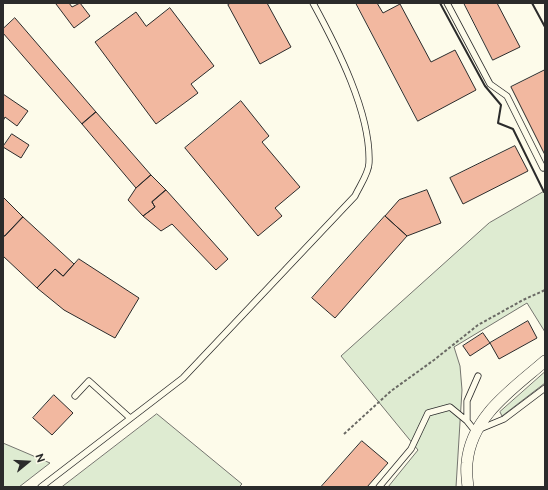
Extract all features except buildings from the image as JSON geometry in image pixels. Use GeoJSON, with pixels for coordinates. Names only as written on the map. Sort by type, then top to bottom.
{"type":"FeatureCollection","features":[{"type":"Feature","properties":{"kind":"street"},"geometry":{"type":"LineString","coordinates":[[468,487],[467,462],[476,430],[494,405],[545,362]]}},
{"type":"Feature","properties":{"kind":"lane"},"geometry":{"type":"LineString","coordinates":[[41,487],[183,378],[355,196],[369,164],[366,126],[336,46],[313,3]]}},
{"type":"Feature","properties":{"kind":"lane"},"geometry":{"type":"LineString","coordinates":[[447,3],[490,84],[507,96],[543,168]]}},
{"type":"Feature","properties":{"kind":"lane"},"geometry":{"type":"LineString","coordinates":[[467,421],[467,400],[478,376]]}},
{"type":"Feature","properties":{"kind":"lane"},"geometry":{"type":"LineString","coordinates":[[75,396],[89,381],[130,418]]}},
{"type":"Feature","properties":{"kind":"lane"},"geometry":{"type":"LineString","coordinates":[[379,487],[411,449],[428,413],[450,407],[476,430],[504,419],[545,388]]}},
{"type":"Feature","properties":{"kind":"path"},"geometry":{"type":"LineString","coordinates":[[344,434],[391,391],[434,360],[478,325],[523,300],[545,290]]}},
{"type":"Feature","properties":{"kind":"green space"},"geometry":{"type":"Polygon","coordinates":[[[545,191],[545,332],[527,303],[454,347],[460,366],[462,390],[456,487],[388,487],[418,450],[341,356],[489,223],[545,191]]]}},
{"type":"Feature","properties":{"kind":"green space"},"geometry":{"type":"Polygon","coordinates":[[[545,372],[545,383],[502,416],[500,412],[545,372]]]}},
{"type":"Feature","properties":{"kind":"green space"},"geometry":{"type":"Polygon","coordinates":[[[157,414],[242,484],[239,487],[62,487],[157,414]]]}},
{"type":"Feature","properties":{"kind":"green space"},"geometry":{"type":"Polygon","coordinates":[[[3,443],[50,463],[19,487],[3,487],[3,443]]]}},
{"type":"Feature","properties":{"kind":"wall"},"geometry":{"type":"LineString","coordinates":[[440,3],[485,86],[501,105],[498,123],[513,129],[544,192]]}},
{"type":"Feature","properties":{"kind":"wall"},"geometry":{"type":"LineString","coordinates":[[532,3],[545,27]]}}]}
